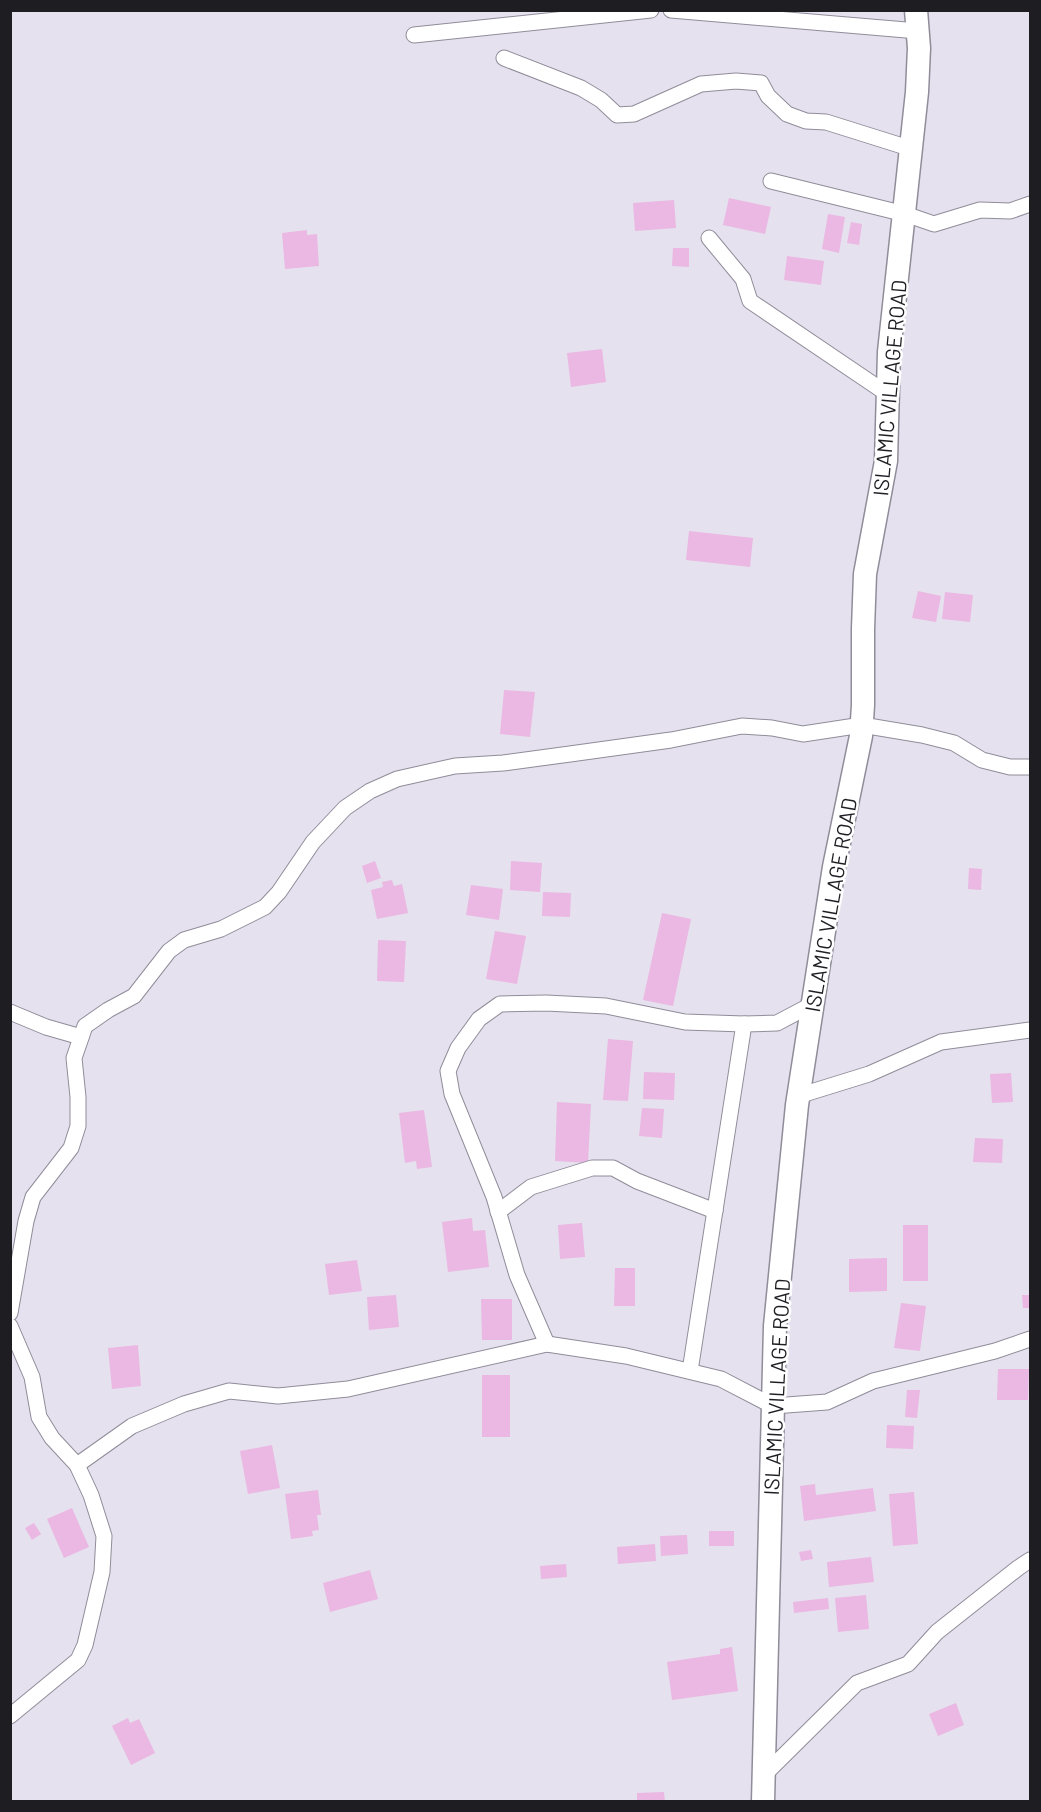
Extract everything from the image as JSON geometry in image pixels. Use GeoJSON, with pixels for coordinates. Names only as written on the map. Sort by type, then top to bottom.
{"type":"FeatureCollection","features":[{"type":"Feature","properties":{"kind":"street"},"geometry":{"type":"LineString","coordinates":[[414,35],[651,10]]}},
{"type":"Feature","properties":{"kind":"street"},"geometry":{"type":"LineString","coordinates":[[671,10],[917,21]]}},
{"type":"Feature","properties":{"kind":"street","name":"ISLAMIC VILLAGE ROAD"},"geometry":{"type":"LineString","coordinates":[[763,1802],[775,1326],[798,1096],[834,867],[862,725],[865,574],[886,461],[889,352],[912,149],[919,48],[917,21]]}},
{"type":"Feature","properties":{"kind":"street"},"geometry":{"type":"LineString","coordinates":[[504,58],[581,88],[601,100],[617,115],[634,114],[701,84],[736,81],[761,83],[768,96],[788,114],[806,121],[826,123],[912,149]]}},
{"type":"Feature","properties":{"kind":"street"},"geometry":{"type":"LineString","coordinates":[[771,181],[905,214],[934,224],[980,210],[1010,211],[1030,204]]}},
{"type":"Feature","properties":{"kind":"street"},"geometry":{"type":"LineString","coordinates":[[710,238],[743,279],[750,302],[889,395]]}},
{"type":"Feature","properties":{"kind":"street"},"geometry":{"type":"LineString","coordinates":[[10,1313],[26,1221],[33,1197],[71,1148],[78,1126],[74,1058],[85,1026],[134,996],[169,951],[184,940],[221,929],[265,907],[279,892],[313,842],[345,808],[370,791],[397,779],[455,766],[503,763],[671,740],[742,726],[772,728],[803,734],[862,725],[954,743],[982,760],[1010,767],[1030,767]]}},
{"type":"Feature","properties":{"kind":"street"},"geometry":{"type":"LineString","coordinates":[[547,1344],[517,1275],[494,1197],[452,1094],[448,1071],[458,1048],[479,1019],[500,1004],[546,1003],[606,1006],[685,1022],[777,1023],[813,1004]]}},
{"type":"Feature","properties":{"kind":"street"},"geometry":{"type":"LineString","coordinates":[[10,1012],[46,1028],[81,1037]]}},
{"type":"Feature","properties":{"kind":"street"},"geometry":{"type":"LineString","coordinates":[[690,1371],[744,1024]]}},
{"type":"Feature","properties":{"kind":"street"},"geometry":{"type":"LineString","coordinates":[[798,1096],[869,1074],[941,1042],[1030,1030]]}},
{"type":"Feature","properties":{"kind":"street"},"geometry":{"type":"LineString","coordinates":[[498,1212],[531,1187],[592,1168],[613,1168],[637,1181],[715,1211]]}},
{"type":"Feature","properties":{"kind":"street"},"geometry":{"type":"LineString","coordinates":[[10,1326],[32,1377],[39,1417],[52,1438],[77,1465],[91,1495],[104,1536],[102,1572],[85,1645],[78,1660],[10,1716]]}},
{"type":"Feature","properties":{"kind":"street"},"geometry":{"type":"LineString","coordinates":[[77,1465],[132,1426],[184,1404],[229,1391],[278,1396],[348,1389],[547,1344],[626,1356],[721,1378],[773,1406],[827,1402],[873,1381],[985,1354],[1030,1339]]}},
{"type":"Feature","properties":{"kind":"street"},"geometry":{"type":"LineString","coordinates":[[763,1776],[856,1683],[908,1664],[938,1632],[1030,1560]]}},
{"type":"Feature","properties":{"kind":"building"},"geometry":{"type":"Polygon","coordinates":[[[729,198],[771,207],[765,234],[723,225],[729,198]]]}},
{"type":"Feature","properties":{"kind":"building"},"geometry":{"type":"Polygon","coordinates":[[[674,200],[676,228],[635,231],[633,203],[674,200]]]}},
{"type":"Feature","properties":{"kind":"building"},"geometry":{"type":"Polygon","coordinates":[[[828,214],[845,217],[839,253],[822,249],[828,214]]]}},
{"type":"Feature","properties":{"kind":"building"},"geometry":{"type":"Polygon","coordinates":[[[851,222],[862,224],[859,245],[847,243],[851,222]]]}},
{"type":"Feature","properties":{"kind":"building"},"geometry":{"type":"Polygon","coordinates":[[[307,230],[307,235],[317,234],[319,266],[285,269],[282,233],[307,230]]]}},
{"type":"Feature","properties":{"kind":"building"},"geometry":{"type":"Polygon","coordinates":[[[673,248],[689,248],[689,267],[672,266],[673,248]]]}},
{"type":"Feature","properties":{"kind":"building"},"geometry":{"type":"Polygon","coordinates":[[[787,256],[824,261],[821,285],[784,280],[787,256]]]}},
{"type":"Feature","properties":{"kind":"building"},"geometry":{"type":"Polygon","coordinates":[[[602,349],[606,382],[571,387],[567,353],[602,349]]]}},
{"type":"Feature","properties":{"kind":"building"},"geometry":{"type":"Polygon","coordinates":[[[689,531],[753,538],[750,567],[686,560],[689,531]]]}},
{"type":"Feature","properties":{"kind":"building"},"geometry":{"type":"Polygon","coordinates":[[[918,591],[941,596],[936,622],[912,618],[918,591]]]}},
{"type":"Feature","properties":{"kind":"building"},"geometry":{"type":"Polygon","coordinates":[[[945,592],[973,595],[970,622],[942,619],[945,592]]]}},
{"type":"Feature","properties":{"kind":"building"},"geometry":{"type":"Polygon","coordinates":[[[504,690],[535,692],[530,737],[500,734],[504,690]]]}},
{"type":"Feature","properties":{"kind":"building"},"geometry":{"type":"Polygon","coordinates":[[[375,861],[381,878],[367,883],[362,866],[375,861]]]}},
{"type":"Feature","properties":{"kind":"building"},"geometry":{"type":"Polygon","coordinates":[[[511,861],[542,863],[540,892],[510,890],[511,861]]]}},
{"type":"Feature","properties":{"kind":"building"},"geometry":{"type":"Polygon","coordinates":[[[969,868],[982,869],[981,890],[968,889],[969,868]]]}},
{"type":"Feature","properties":{"kind":"building"},"geometry":{"type":"Polygon","coordinates":[[[392,880],[394,886],[402,884],[408,913],[377,919],[371,890],[383,887],[382,882],[392,880]]]}},
{"type":"Feature","properties":{"kind":"building"},"geometry":{"type":"Polygon","coordinates":[[[471,885],[503,889],[499,920],[466,915],[471,885]]]}},
{"type":"Feature","properties":{"kind":"building"},"geometry":{"type":"Polygon","coordinates":[[[543,892],[571,893],[570,917],[542,916],[543,892]]]}},
{"type":"Feature","properties":{"kind":"building"},"geometry":{"type":"Polygon","coordinates":[[[662,913],[691,919],[673,1006],[643,1000],[662,913]]]}},
{"type":"Feature","properties":{"kind":"building"},"geometry":{"type":"Polygon","coordinates":[[[495,931],[526,936],[517,984],[486,979],[495,931]]]}},
{"type":"Feature","properties":{"kind":"building"},"geometry":{"type":"Polygon","coordinates":[[[378,940],[406,941],[404,982],[377,981],[378,940]]]}},
{"type":"Feature","properties":{"kind":"building"},"geometry":{"type":"Polygon","coordinates":[[[608,1039],[633,1041],[628,1101],[603,1100],[608,1039]]]}},
{"type":"Feature","properties":{"kind":"building"},"geometry":{"type":"Polygon","coordinates":[[[644,1072],[675,1073],[674,1100],[643,1099],[644,1072]]]}},
{"type":"Feature","properties":{"kind":"building"},"geometry":{"type":"Polygon","coordinates":[[[1011,1073],[1013,1102],[992,1103],[990,1074],[1011,1073]]]}},
{"type":"Feature","properties":{"kind":"building"},"geometry":{"type":"Polygon","coordinates":[[[557,1102],[591,1104],[588,1163],[555,1161],[557,1102]]]}},
{"type":"Feature","properties":{"kind":"building"},"geometry":{"type":"Polygon","coordinates":[[[642,1108],[664,1109],[662,1138],[639,1136],[642,1108]]]}},
{"type":"Feature","properties":{"kind":"building"},"geometry":{"type":"Polygon","coordinates":[[[424,1110],[432,1167],[417,1169],[416,1161],[405,1163],[399,1113],[424,1110]]]}},
{"type":"Feature","properties":{"kind":"building"},"geometry":{"type":"Polygon","coordinates":[[[975,1138],[1003,1139],[1002,1163],[973,1162],[975,1138]]]}},
{"type":"Feature","properties":{"kind":"building"},"geometry":{"type":"Polygon","coordinates":[[[472,1218],[473,1231],[485,1230],[489,1267],[448,1272],[442,1222],[472,1218]]]}},
{"type":"Feature","properties":{"kind":"building"},"geometry":{"type":"Polygon","coordinates":[[[582,1223],[585,1257],[560,1259],[558,1225],[582,1223]]]}},
{"type":"Feature","properties":{"kind":"building"},"geometry":{"type":"Polygon","coordinates":[[[903,1225],[928,1225],[928,1281],[903,1281],[903,1225]]]}},
{"type":"Feature","properties":{"kind":"building"},"geometry":{"type":"Polygon","coordinates":[[[887,1258],[887,1291],[849,1292],[849,1259],[887,1258]]]}},
{"type":"Feature","properties":{"kind":"building"},"geometry":{"type":"Polygon","coordinates":[[[357,1260],[362,1291],[329,1295],[325,1264],[357,1260]]]}},
{"type":"Feature","properties":{"kind":"building"},"geometry":{"type":"Polygon","coordinates":[[[615,1268],[635,1268],[635,1306],[614,1306],[615,1268]]]}},
{"type":"Feature","properties":{"kind":"building"},"geometry":{"type":"Polygon","coordinates":[[[396,1295],[399,1327],[369,1330],[367,1297],[396,1295]]]}},
{"type":"Feature","properties":{"kind":"building"},"geometry":{"type":"Polygon","coordinates":[[[1022,1295],[1030,1295],[1030,1308],[1023,1308],[1022,1295]]]}},
{"type":"Feature","properties":{"kind":"building"},"geometry":{"type":"Polygon","coordinates":[[[481,1299],[512,1299],[512,1340],[482,1340],[481,1299]]]}},
{"type":"Feature","properties":{"kind":"building"},"geometry":{"type":"Polygon","coordinates":[[[901,1303],[926,1306],[920,1351],[894,1348],[901,1303]]]}},
{"type":"Feature","properties":{"kind":"building"},"geometry":{"type":"Polygon","coordinates":[[[138,1345],[141,1386],[112,1389],[108,1348],[138,1345]]]}},
{"type":"Feature","properties":{"kind":"building"},"geometry":{"type":"Polygon","coordinates":[[[998,1369],[1029,1369],[1028,1400],[997,1400],[998,1369]]]}},
{"type":"Feature","properties":{"kind":"building"},"geometry":{"type":"Polygon","coordinates":[[[482,1375],[510,1375],[510,1437],[482,1437],[482,1375]]]}},
{"type":"Feature","properties":{"kind":"building"},"geometry":{"type":"Polygon","coordinates":[[[907,1390],[920,1390],[917,1418],[905,1417],[907,1390]]]}},
{"type":"Feature","properties":{"kind":"building"},"geometry":{"type":"Polygon","coordinates":[[[887,1425],[914,1426],[913,1449],[886,1448],[887,1425]]]}},
{"type":"Feature","properties":{"kind":"building"},"geometry":{"type":"Polygon","coordinates":[[[272,1445],[280,1488],[248,1494],[240,1451],[272,1445]]]}},
{"type":"Feature","properties":{"kind":"building"},"geometry":{"type":"Polygon","coordinates":[[[815,1484],[816,1495],[873,1488],[876,1511],[804,1521],[800,1486],[815,1484]]]}},
{"type":"Feature","properties":{"kind":"building"},"geometry":{"type":"Polygon","coordinates":[[[318,1490],[321,1515],[317,1515],[319,1530],[312,1531],[313,1536],[291,1539],[285,1494],[318,1490]]]}},
{"type":"Feature","properties":{"kind":"building"},"geometry":{"type":"Polygon","coordinates":[[[914,1492],[918,1544],[893,1546],[889,1494],[914,1492]]]}},
{"type":"Feature","properties":{"kind":"building"},"geometry":{"type":"Polygon","coordinates":[[[72,1508],[89,1547],[64,1558],[47,1519],[72,1508]]]}},
{"type":"Feature","properties":{"kind":"building"},"geometry":{"type":"Polygon","coordinates":[[[34,1523],[41,1534],[32,1540],[25,1528],[34,1523]]]}},
{"type":"Feature","properties":{"kind":"building"},"geometry":{"type":"Polygon","coordinates":[[[709,1531],[734,1531],[734,1546],[709,1546],[709,1531]]]}},
{"type":"Feature","properties":{"kind":"building"},"geometry":{"type":"Polygon","coordinates":[[[687,1535],[688,1554],[661,1556],[660,1536],[687,1535]]]}},
{"type":"Feature","properties":{"kind":"building"},"geometry":{"type":"Polygon","coordinates":[[[655,1544],[656,1561],[618,1564],[617,1547],[655,1544]]]}},
{"type":"Feature","properties":{"kind":"building"},"geometry":{"type":"Polygon","coordinates":[[[811,1550],[813,1559],[801,1561],[799,1552],[811,1550]]]}},
{"type":"Feature","properties":{"kind":"building"},"geometry":{"type":"Polygon","coordinates":[[[871,1557],[874,1582],[829,1587],[827,1562],[871,1557]]]}},
{"type":"Feature","properties":{"kind":"building"},"geometry":{"type":"Polygon","coordinates":[[[566,1564],[567,1577],[541,1579],[540,1566],[566,1564]]]}},
{"type":"Feature","properties":{"kind":"building"},"geometry":{"type":"Polygon","coordinates":[[[370,1570],[378,1599],[330,1612],[323,1583],[370,1570]]]}},
{"type":"Feature","properties":{"kind":"building"},"geometry":{"type":"Polygon","coordinates":[[[866,1595],[869,1629],[838,1632],[835,1598],[866,1595]]]}},
{"type":"Feature","properties":{"kind":"building"},"geometry":{"type":"Polygon","coordinates":[[[828,1598],[829,1609],[794,1613],[793,1602],[828,1598]]]}},
{"type":"Feature","properties":{"kind":"building"},"geometry":{"type":"Polygon","coordinates":[[[732,1647],[738,1691],[672,1700],[667,1662],[720,1654],[720,1649],[732,1647]]]}},
{"type":"Feature","properties":{"kind":"building"},"geometry":{"type":"Polygon","coordinates":[[[956,1703],[964,1725],[938,1736],[929,1714],[956,1703]]]}},
{"type":"Feature","properties":{"kind":"building"},"geometry":{"type":"Polygon","coordinates":[[[128,1718],[130,1723],[139,1719],[155,1753],[131,1765],[112,1726],[128,1718]]]}},
{"type":"Feature","properties":{"kind":"building"},"geometry":{"type":"Polygon","coordinates":[[[664,1792],[665,1802],[637,1802],[637,1793],[664,1792]]]}}]}
